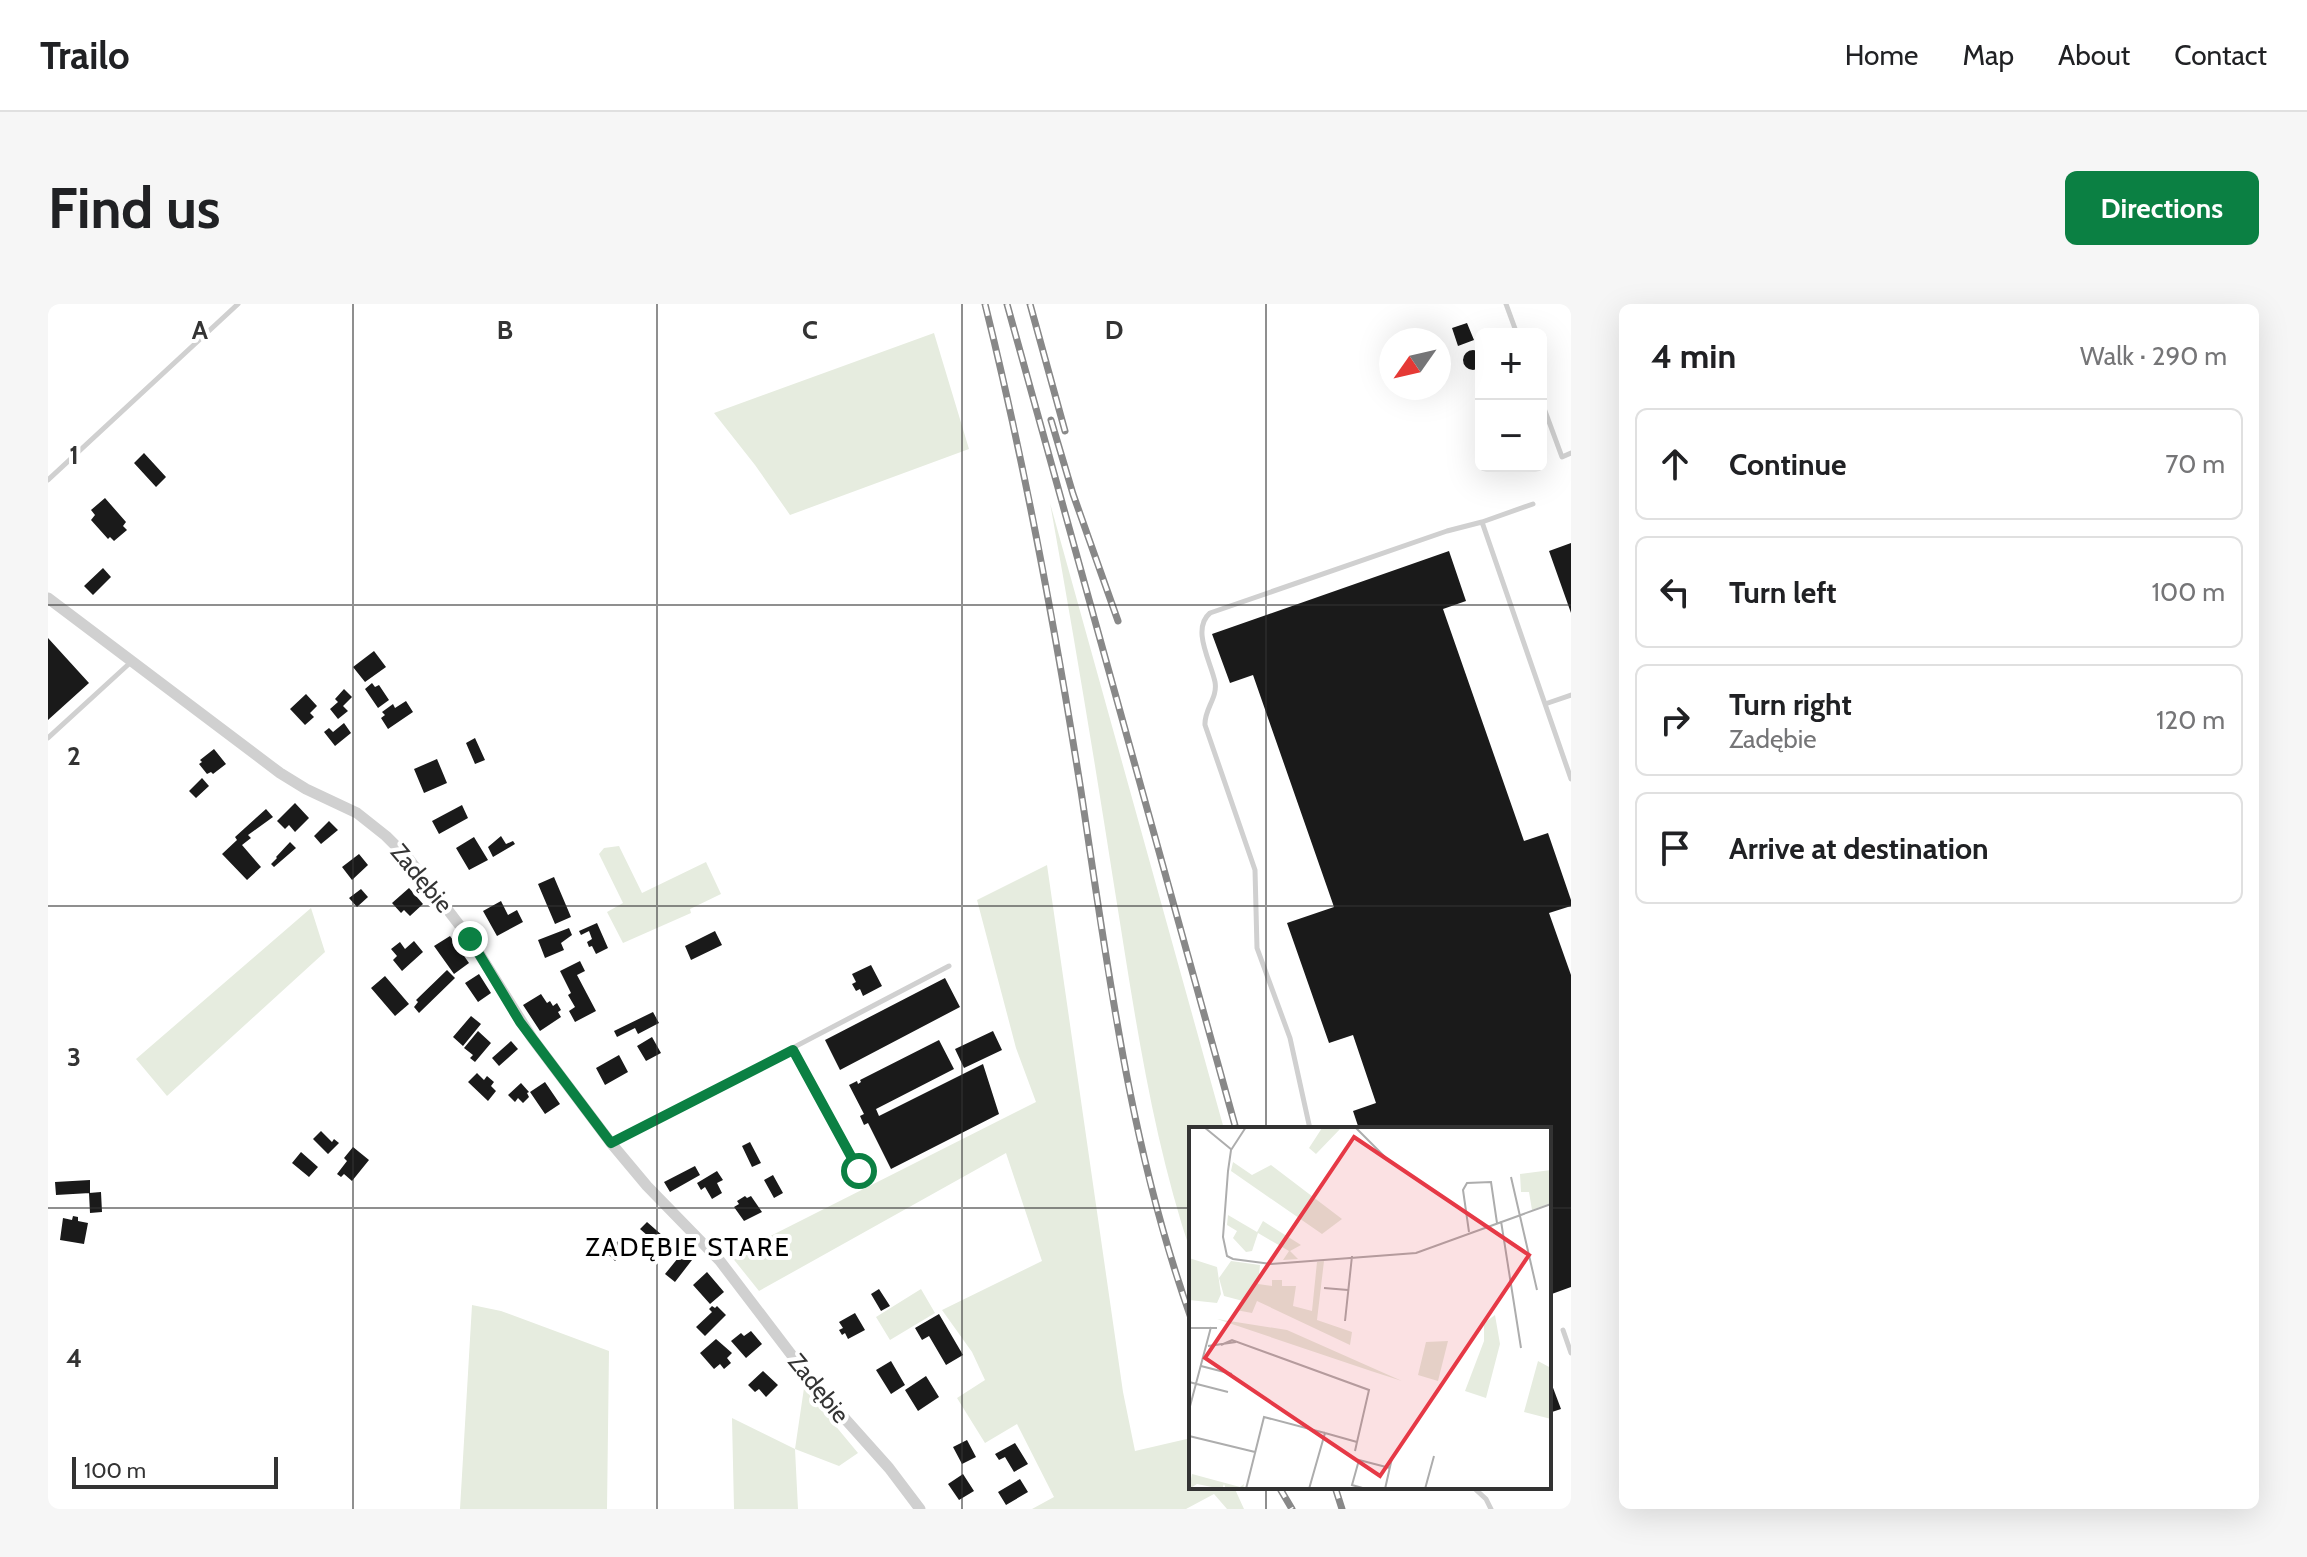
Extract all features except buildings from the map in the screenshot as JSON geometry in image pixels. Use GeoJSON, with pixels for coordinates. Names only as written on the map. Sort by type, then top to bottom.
{"type":"FeatureCollection","features":[{"type":"Feature","properties":{"kind":"street","name":"Zadębie"},"geometry":{"type":"LineString","coordinates":[[48,598],[280,773],[357,813],[399,848],[463,929],[520,1022],[611,1143],[647,1186],[728,1270],[813,1383],[889,1468],[920,1509]]}},
{"type":"Feature","properties":{"kind":"lane"},"geometry":{"type":"LineString","coordinates":[[48,480],[238,304]]}},
{"type":"Feature","properties":{"kind":"lane"},"geometry":{"type":"LineString","coordinates":[[1506,304],[1515,328]]}},
{"type":"Feature","properties":{"kind":"lane"},"geometry":{"type":"LineString","coordinates":[[1547,416],[1562,457],[1571,453]]}},
{"type":"Feature","properties":{"kind":"lane"},"geometry":{"type":"LineString","coordinates":[[1310,1127],[1290,1038],[1257,948],[1255,870],[1205,725],[1204,714],[1216,687],[1201,633],[1202,623],[1210,613],[1533,504]]}},
{"type":"Feature","properties":{"kind":"lane"},"geometry":{"type":"LineString","coordinates":[[1482,522],[1571,779]]}},
{"type":"Feature","properties":{"kind":"lane"},"geometry":{"type":"LineString","coordinates":[[48,738],[132,661]]}},
{"type":"Feature","properties":{"kind":"lane"},"geometry":{"type":"LineString","coordinates":[[1545,704],[1571,695]]}},
{"type":"Feature","properties":{"kind":"lane"},"geometry":{"type":"LineString","coordinates":[[611,1143],[949,966]]}},
{"type":"Feature","properties":{"kind":"lane"},"geometry":{"type":"LineString","coordinates":[[793,1050],[859,1171]]}},
{"type":"Feature","properties":{"kind":"lane"},"geometry":{"type":"LineString","coordinates":[[1563,1330],[1571,1353]]}},
{"type":"Feature","properties":{"kind":"lane"},"geometry":{"type":"LineString","coordinates":[[1475,1489],[1491,1509]]}},
{"type":"Feature","properties":{"kind":"shaded area"},"geometry":{"type":"Polygon","coordinates":[[[934,333],[969,449],[790,515],[714,413],[934,333]]]}},
{"type":"Feature","properties":{"kind":"shaded area"},"geometry":{"type":"Polygon","coordinates":[[[1050,503],[1223,1127],[1189,1127],[1189,1247],[1165,1163],[1145,1071],[1050,503]]]}},
{"type":"Feature","properties":{"kind":"shaded area"},"geometry":{"type":"Polygon","coordinates":[[[619,846],[642,893],[706,862],[721,894],[690,909],[691,913],[623,943],[607,912],[623,903],[599,854],[604,848],[619,846]]]}},
{"type":"Feature","properties":{"kind":"shaded area"},"geometry":{"type":"Polygon","coordinates":[[[1047,865],[1123,1392],[1135,1451],[1189,1438],[1189,1489],[1235,1489],[1244,1509],[1227,1509],[1214,1494],[1186,1509],[1032,1509],[1054,1497],[1017,1424],[985,1443],[957,1398],[985,1380],[972,1352],[942,1310],[1042,1261],[1006,1153],[759,1291],[731,1256],[1036,1102],[1016,1048],[977,900],[1047,865]]]}},
{"type":"Feature","properties":{"kind":"shaded area"},"geometry":{"type":"Polygon","coordinates":[[[311,908],[325,952],[167,1096],[136,1059],[311,908]]]}},
{"type":"Feature","properties":{"kind":"shaded area"},"geometry":{"type":"Polygon","coordinates":[[[921,1289],[935,1313],[890,1340],[876,1317],[921,1289]]]}},
{"type":"Feature","properties":{"kind":"shaded area"},"geometry":{"type":"Polygon","coordinates":[[[472,1305],[501,1311],[609,1351],[607,1509],[460,1509],[472,1305]]]}},
{"type":"Feature","properties":{"kind":"shaded area"},"geometry":{"type":"Polygon","coordinates":[[[804,1388],[858,1453],[839,1466],[795,1449],[804,1388]]]}},
{"type":"Feature","properties":{"kind":"shaded area"},"geometry":{"type":"Polygon","coordinates":[[[732,1418],[795,1449],[798,1509],[734,1509],[732,1418]]]}},
{"type":"Feature","properties":{"kind":"railway"},"geometry":{"type":"LineString","coordinates":[[985,304],[1050,607],[1123,1058],[1152,1189],[1189,1312]]}},
{"type":"Feature","properties":{"kind":"railway"},"geometry":{"type":"LineString","coordinates":[[1007,304],[1235,1127]]}},
{"type":"Feature","properties":{"kind":"railway"},"geometry":{"type":"LineString","coordinates":[[1030,304],[1065,431]]}},
{"type":"Feature","properties":{"kind":"railway"},"geometry":{"type":"LineString","coordinates":[[1051,420],[1073,494],[1118,621]]}},
{"type":"Feature","properties":{"kind":"railway"},"geometry":{"type":"LineString","coordinates":[[1280,1489],[1292,1509]]}},
{"type":"Feature","properties":{"kind":"railway"},"geometry":{"type":"LineString","coordinates":[[1336,1489],[1342,1509]]}},
{"type":"Feature","properties":{"kind":"district","name":"ZADĘBIE STARE"},"geometry":{"type":"Point","coordinates":[688,1247]}},
{"type":"Feature","properties":{"kind":"route"},"geometry":{"type":"LineString","coordinates":[[470,939],[520,1022],[611,1143],[793,1050],[859,1171]]}}]}
